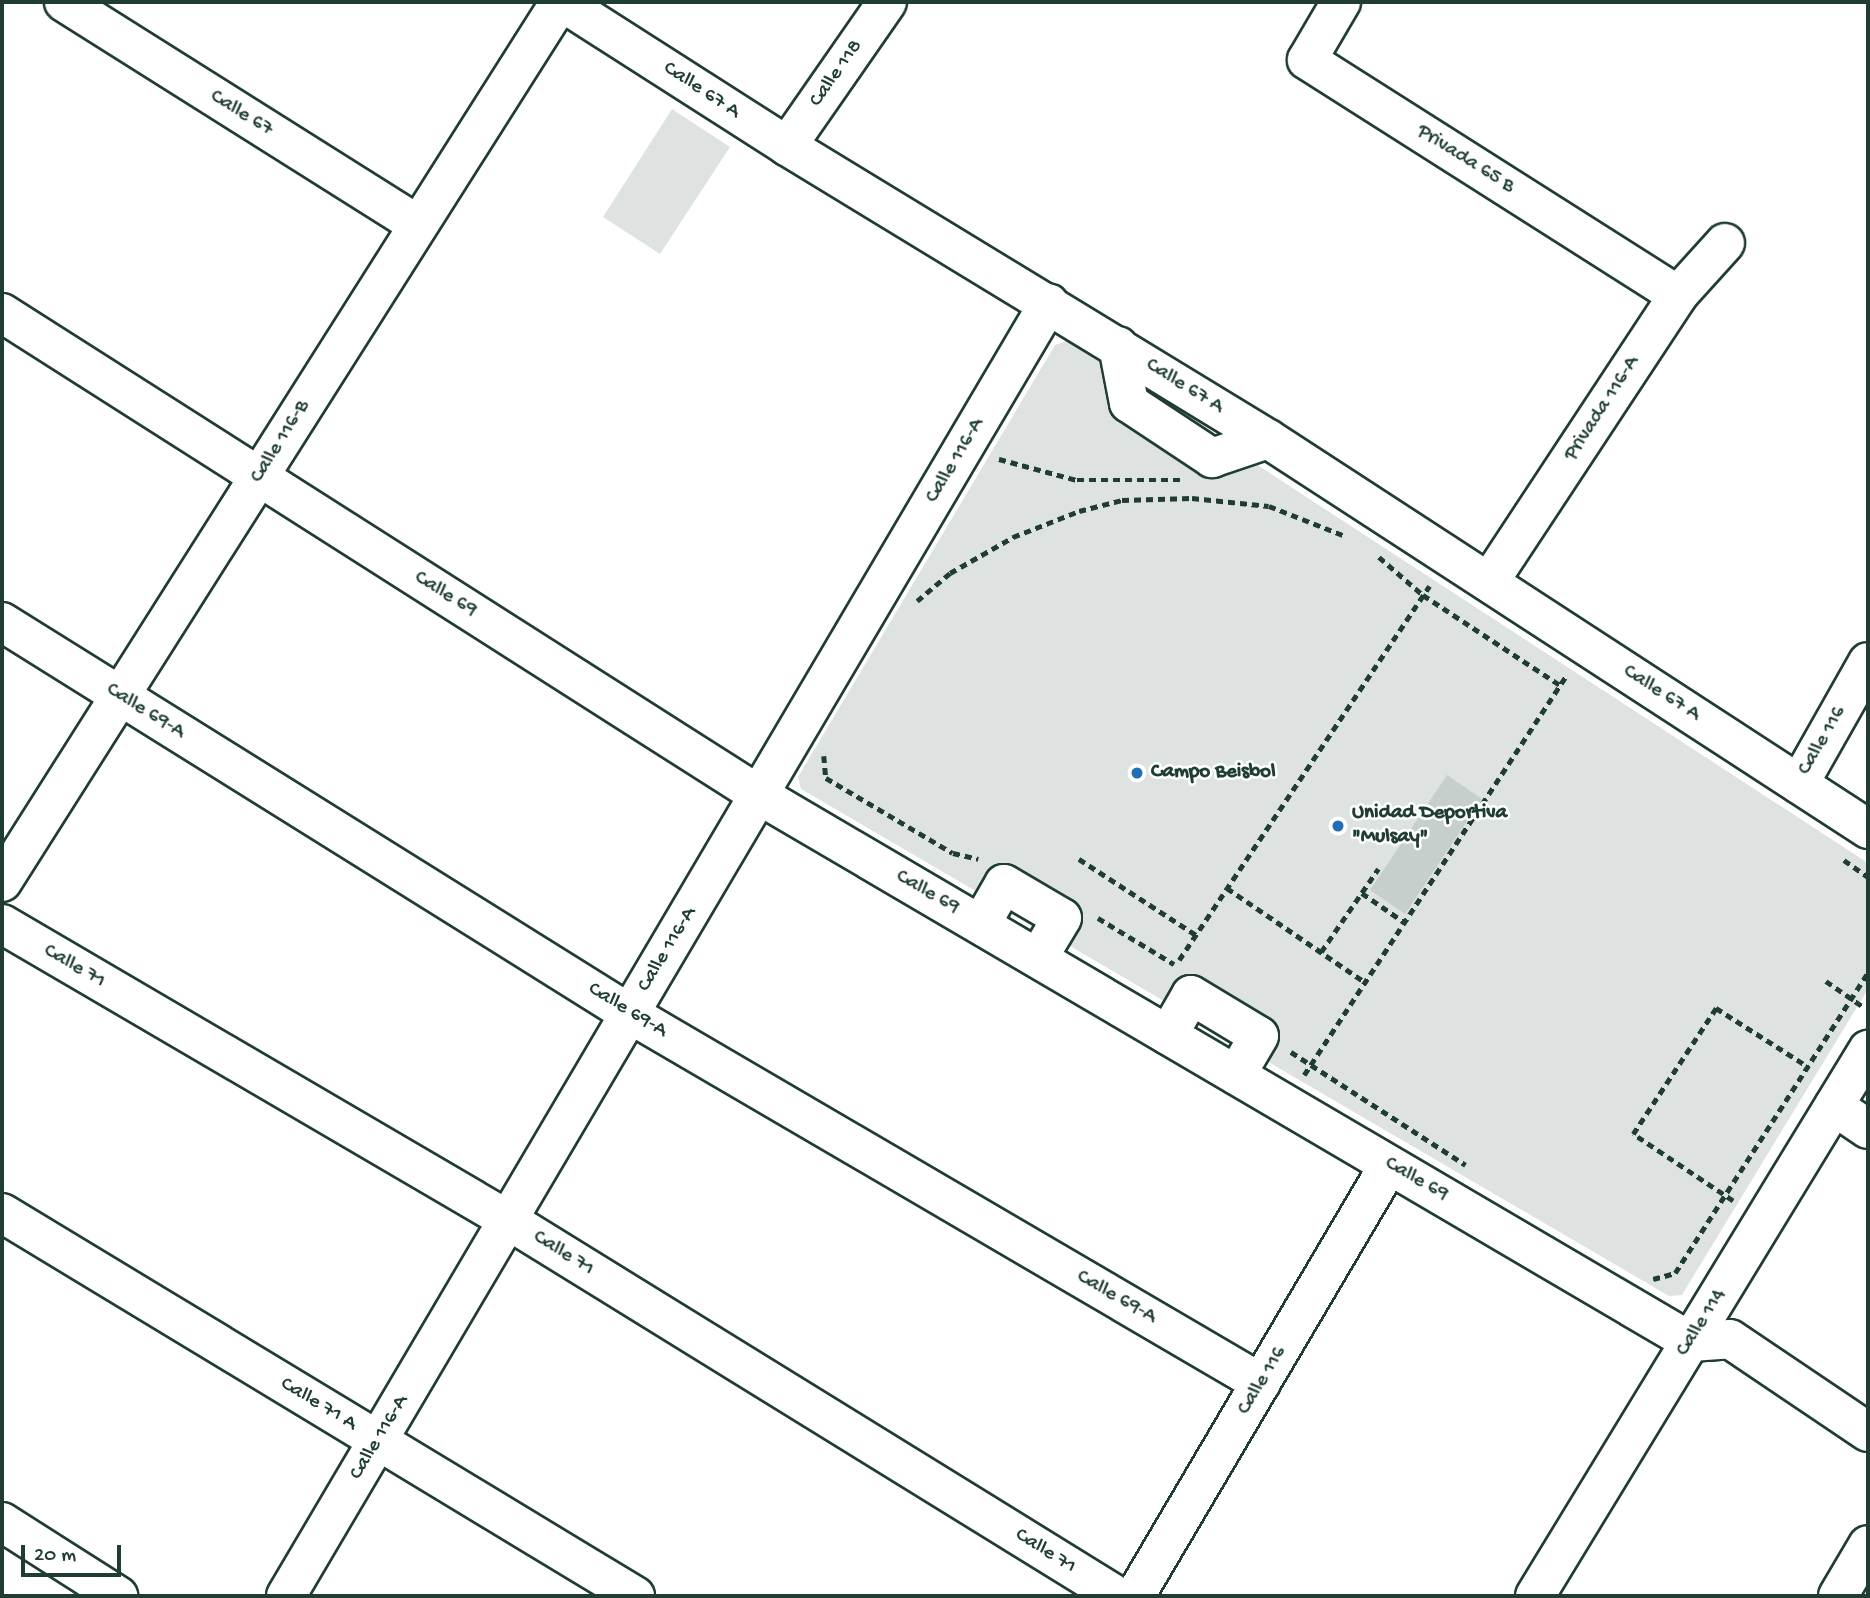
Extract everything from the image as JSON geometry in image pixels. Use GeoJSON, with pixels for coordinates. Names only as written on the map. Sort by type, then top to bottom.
{"type":"FeatureCollection","features":[{"type":"Feature","properties":{"kind":"street","name":"Calle 67"},"geometry":{"type":"LineString","coordinates":[[64,2],[418,225]]}},
{"type":"Feature","properties":{"kind":"street","name":"Calle 116-B"},"geometry":{"type":"LineString","coordinates":[[2,882],[561,2]]}},
{"type":"Feature","properties":{"kind":"street","name":"Calle 67 A"},"geometry":{"type":"LineString","coordinates":[[561,2],[787,146],[1049,303],[1268,439],[1799,784]]}},
{"type":"Feature","properties":{"kind":"street","name":"Calle 118"},"geometry":{"type":"LineString","coordinates":[[787,146],[887,2]]}},
{"type":"Feature","properties":{"kind":"street","name":"Privada 65 B"},"geometry":{"type":"LineString","coordinates":[[1341,2],[1307,60],[1678,295]]}},
{"type":"Feature","properties":{"kind":"street","name":"Privada 116-A"},"geometry":{"type":"LineString","coordinates":[[1489,582],[1678,295],[1726,243]]}},
{"type":"Feature","properties":{"kind":"street","name":"Calle 116-A"},"geometry":{"type":"LineString","coordinates":[[286,1596],[1049,303]]}},
{"type":"Feature","properties":{"kind":"street","name":"Calle 69"},"geometry":{"type":"LineString","coordinates":[[2,313],[759,795],[1690,1342]]}},
{"type":"Feature","properties":{"kind":"street","name":"Calle 69-A"},"geometry":{"type":"LineString","coordinates":[[2,622],[630,1014],[1261,1383]]}},
{"type":"Feature","properties":{"kind":"street","name":"Calle 116"},"geometry":{"type":"LineString","coordinates":[[1799,784],[1868,663]]}},
{"type":"Feature","properties":{"kind":"street"},"geometry":{"type":"LineString","coordinates":[[1799,784],[1868,829]]}},
{"type":"Feature","properties":{"kind":"street","name":"Calle 71"},"geometry":{"type":"LineString","coordinates":[[2,924],[508,1220],[1117,1596]]}},
{"type":"Feature","properties":{"kind":"street","name":"Calle 114"},"geometry":{"type":"LineString","coordinates":[[1535,1596],[1868,1050]]}},
{"type":"Feature","properties":{"kind":"street"},"geometry":{"type":"LineString","coordinates":[[1834,1106],[1868,1129]]}},
{"type":"Feature","properties":{"kind":"street","name":"Calle 116"},"geometry":{"type":"LineString","coordinates":[[1135,1596],[1389,1165]]}},
{"type":"Feature","properties":{"kind":"street","name":"Calle 71 A"},"geometry":{"type":"LineString","coordinates":[[2,1213],[635,1596]]}},
{"type":"Feature","properties":{"kind":"street"},"geometry":{"type":"LineString","coordinates":[[1690,1342],[1730,1339],[1868,1432]]}},
{"type":"Feature","properties":{"kind":"street"},"geometry":{"type":"LineString","coordinates":[[2,1522],[118,1596]]}},
{"type":"Feature","properties":{"kind":"street"},"geometry":{"type":"LineString","coordinates":[[1838,1596],[1868,1545]]}},
{"type":"Feature","properties":{"kind":"path"},"geometry":{"type":"LineString","coordinates":[[994,458],[1077,481],[1192,479]]}},
{"type":"Feature","properties":{"kind":"path"},"geometry":{"type":"LineString","coordinates":[[911,607],[950,573],[1013,537],[1070,514],[1122,500],[1192,498],[1269,506],[1326,525],[1352,540]]}},
{"type":"Feature","properties":{"kind":"path"},"geometry":{"type":"LineString","coordinates":[[1371,552],[1423,595],[1560,685]]}},
{"type":"Feature","properties":{"kind":"path"},"geometry":{"type":"LineString","coordinates":[[1168,976],[1437,574]]}},
{"type":"Feature","properties":{"kind":"path"},"geometry":{"type":"LineString","coordinates":[[1298,1085],[1568,673]]}},
{"type":"Feature","properties":{"kind":"path"},"geometry":{"type":"LineString","coordinates":[[823,744],[826,778],[953,853],[992,863]]}},
{"type":"Feature","properties":{"kind":"path"},"geometry":{"type":"LineString","coordinates":[[1079,859],[1196,936]]}},
{"type":"Feature","properties":{"kind":"path"},"geometry":{"type":"LineString","coordinates":[[1321,952],[1378,869]]}},
{"type":"Feature","properties":{"kind":"path"},"geometry":{"type":"LineString","coordinates":[[1227,888],[1365,982]]}},
{"type":"Feature","properties":{"kind":"path"},"geometry":{"type":"LineString","coordinates":[[1362,893],[1404,922]]}},
{"type":"Feature","properties":{"kind":"path"},"geometry":{"type":"LineString","coordinates":[[1086,911],[1187,972]]}},
{"type":"Feature","properties":{"kind":"path"},"geometry":{"type":"LineString","coordinates":[[1640,1272],[1652,1279],[1675,1273],[1868,972]]}},
{"type":"Feature","properties":{"kind":"path"},"geometry":{"type":"LineString","coordinates":[[1826,981],[1865,1008]]}},
{"type":"Feature","properties":{"kind":"path"},"geometry":{"type":"LineString","coordinates":[[1743,1207],[1633,1134],[1716,1008],[1815,1071]]}},
{"type":"Feature","properties":{"kind":"path"},"geometry":{"type":"LineString","coordinates":[[1287,1047],[1309,1067],[1479,1172]]}},
{"type":"Feature","properties":{"kind":"shaded area"},"geometry":{"type":"Polygon","coordinates":[[[672,109],[730,147],[660,254],[603,217],[672,109]]]}},
{"type":"Feature","properties":{"kind":"shaded area","name":"Unidad Deportiva \"Mulsay\""},"geometry":{"type":"Polygon","coordinates":[[[1067,341],[1868,863],[1868,989],[1682,1295],[1669,1296],[801,789],[798,777],[1055,345],[1067,341]]]}},
{"type":"Feature","properties":{"kind":"building"},"geometry":{"type":"Polygon","coordinates":[[[1447,775],[1482,799],[1405,914],[1370,890],[1447,775]]]}},
{"type":"Feature","properties":{"kind":"place","name":"Campo Beisbol"},"geometry":{"type":"Point","coordinates":[1137,773]}},
{"type":"Feature","properties":{"kind":"place","name":"Unidad Deportiva \"Mulsay\""},"geometry":{"type":"Point","coordinates":[1338,826]}}]}
